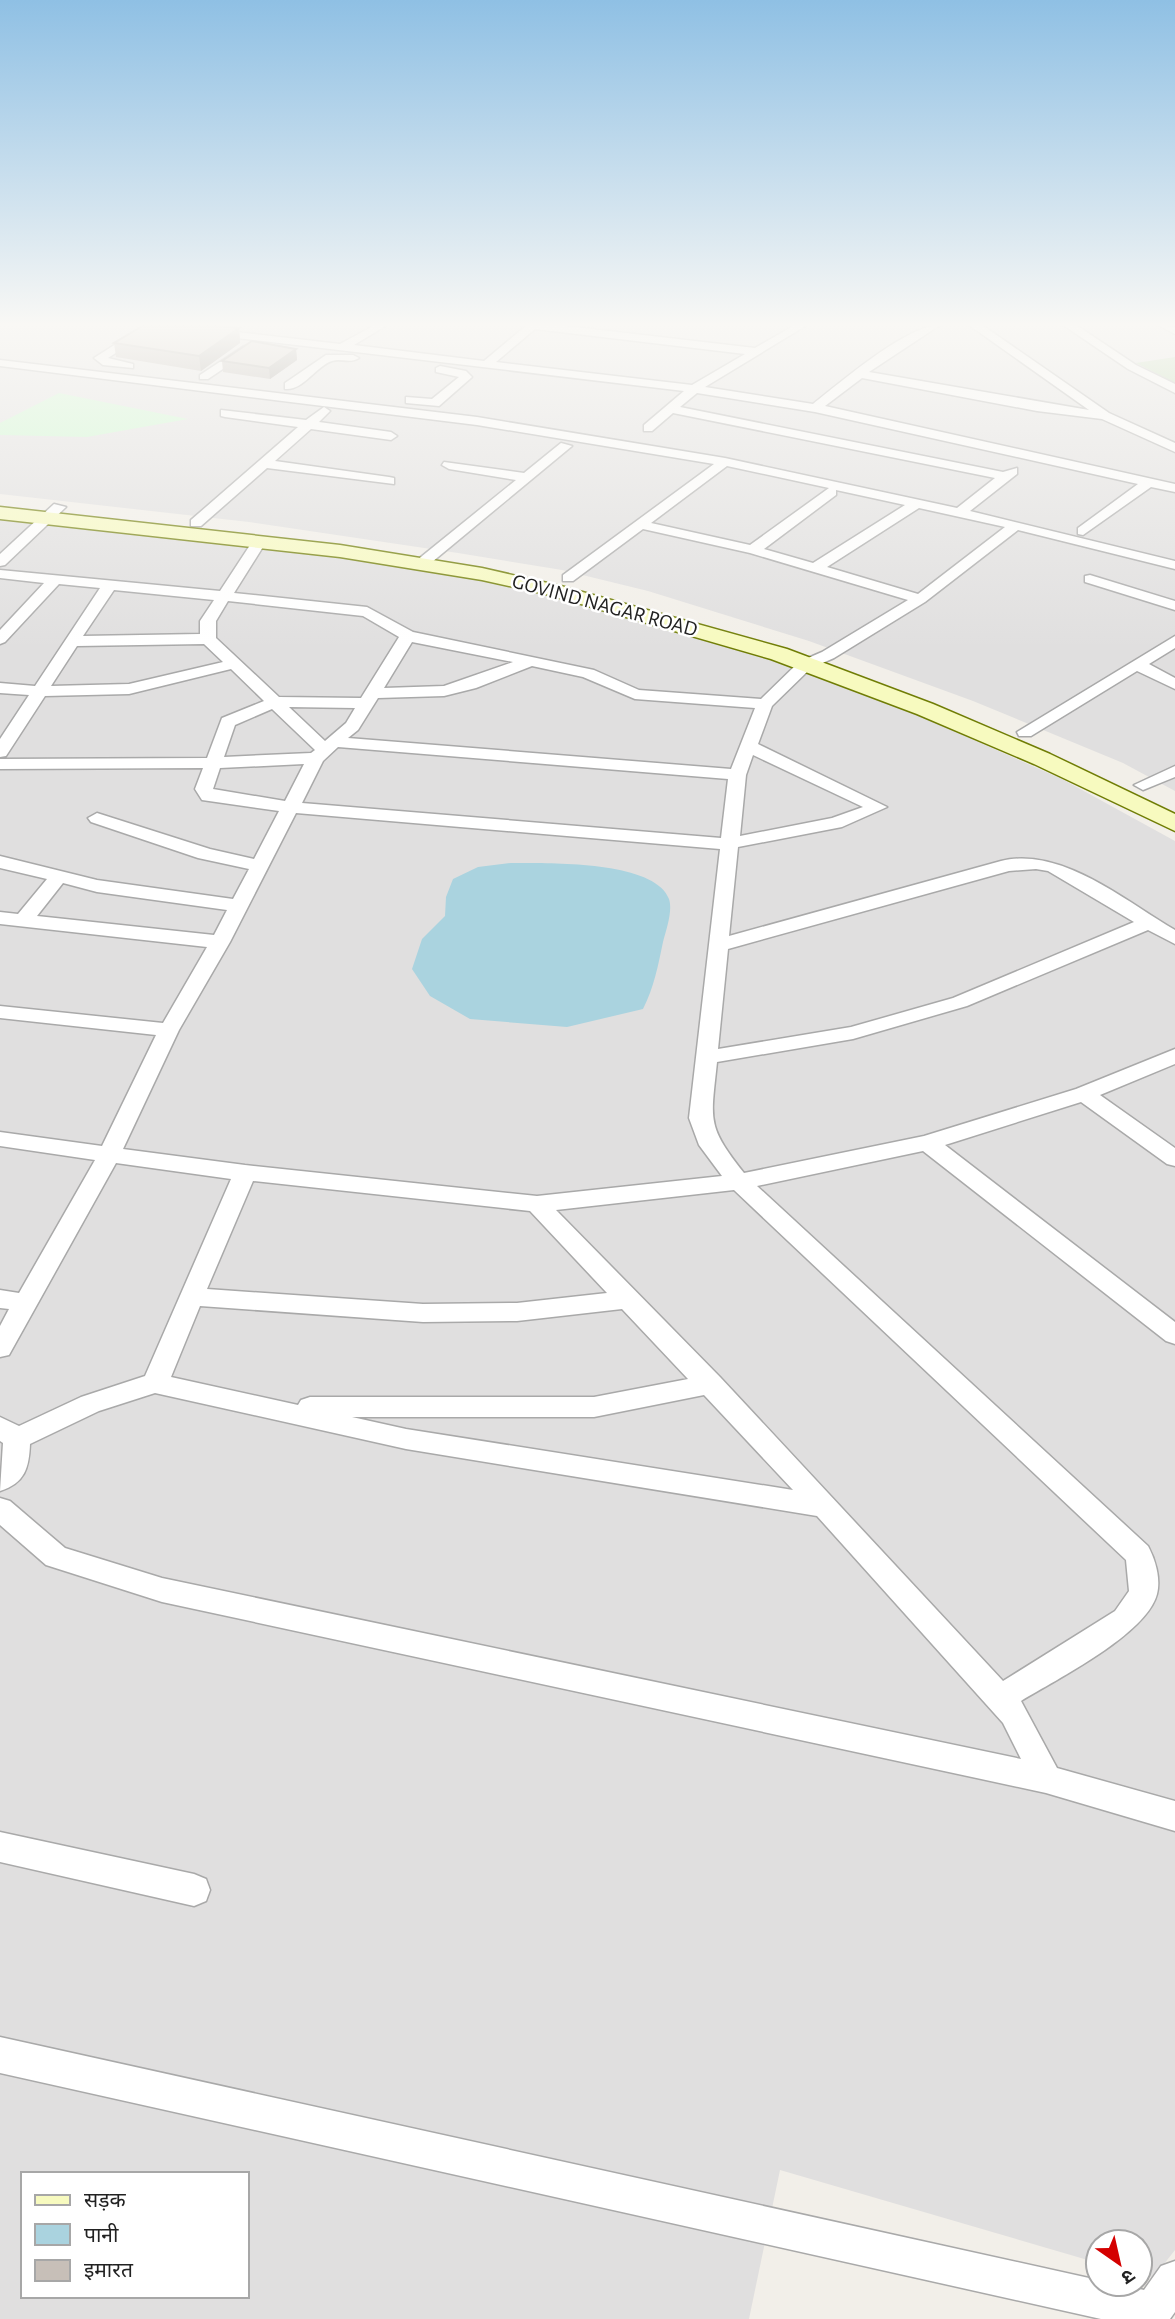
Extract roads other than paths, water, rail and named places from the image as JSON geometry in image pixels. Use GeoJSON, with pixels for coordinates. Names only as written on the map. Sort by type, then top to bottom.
{"type":"FeatureCollection","features":[{"type":"Feature","properties":{"kind":"main road","name":"GOVIND NAGAR ROAD"},"geometry":{"type":"LineString","coordinates":[[0,502],[52,513],[258,542],[427,559],[675,622],[779,654],[925,709],[1032,754],[1175,824]]}},
{"type":"Feature","properties":{"kind":"main road","name":"GOVIND NAGAR ROAD"},"geometry":{"type":"LineString","coordinates":[[0,513],[52,513],[196,523],[568,578],[675,605],[828,656],[946,698],[1099,764]]}},
{"type":"Feature","properties":{"kind":"main road"},"geometry":{"type":"LineString","coordinates":[[1121,774],[1164,795]]}},
{"type":"Feature","properties":{"kind":"street"},"geometry":{"type":"LineString","coordinates":[[196,523],[296,433]]}},
{"type":"Feature","properties":{"kind":"street"},"geometry":{"type":"LineString","coordinates":[[373,433],[391,436]]}},
{"type":"Feature","properties":{"kind":"street"},"geometry":{"type":"LineString","coordinates":[[551,433],[725,462],[1017,525],[1175,565]]}},
{"type":"Feature","properties":{"kind":"street"},"geometry":{"type":"LineString","coordinates":[[792,433],[1005,476]]}},
{"type":"Feature","properties":{"kind":"street"},"geometry":{"type":"LineString","coordinates":[[934,433],[1175,488]]}},
{"type":"Feature","properties":{"kind":"street"},"geometry":{"type":"LineString","coordinates":[[1144,433],[1175,447]]}},
{"type":"Feature","properties":{"kind":"street"},"geometry":{"type":"LineString","coordinates":[[427,559],[566,446]]}},
{"type":"Feature","properties":{"kind":"street"},"geometry":{"type":"LineString","coordinates":[[959,513],[1032,454]]}},
{"type":"Feature","properties":{"kind":"street"},"geometry":{"type":"LineString","coordinates":[[568,578],[725,462]]}},
{"type":"Feature","properties":{"kind":"street"},"geometry":{"type":"LineString","coordinates":[[262,463],[389,481]]}},
{"type":"Feature","properties":{"kind":"street"},"geometry":{"type":"LineString","coordinates":[[449,465],[528,478]]}},
{"type":"Feature","properties":{"kind":"street"},"geometry":{"type":"LineString","coordinates":[[1083,531],[1150,481]]}},
{"type":"Feature","properties":{"kind":"street"},"geometry":{"type":"LineString","coordinates":[[753,550],[831,492]]}},
{"type":"Feature","properties":{"kind":"street"},"geometry":{"type":"LineString","coordinates":[[815,568],[918,503]]}},
{"type":"Feature","properties":{"kind":"street"},"geometry":{"type":"LineString","coordinates":[[0,562],[52,513]]}},
{"type":"Feature","properties":{"kind":"street"},"geometry":{"type":"LineString","coordinates":[[642,525],[753,550],[920,599]]}},
{"type":"Feature","properties":{"kind":"street"},"geometry":{"type":"LineString","coordinates":[[999,1699],[1125,1620],[1143,1593],[1143,1571],[1138,1554],[739,1182],[710,1145],[700,1118],[737,775],[765,704],[805,665],[828,656],[920,599],[1017,525]]}},
{"type":"Feature","properties":{"kind":"street"},"geometry":{"type":"LineString","coordinates":[[258,542],[208,621],[208,639],[325,750]]}},
{"type":"Feature","properties":{"kind":"street"},"geometry":{"type":"LineString","coordinates":[[0,574],[367,612],[408,636],[588,673],[635,694],[657,698],[765,704]]}},
{"type":"Feature","properties":{"kind":"street"},"geometry":{"type":"LineString","coordinates":[[1090,579],[1175,606]]}},
{"type":"Feature","properties":{"kind":"street"},"geometry":{"type":"LineString","coordinates":[[0,639],[55,580]]}},
{"type":"Feature","properties":{"kind":"street"},"geometry":{"type":"LineString","coordinates":[[0,752],[108,587]]}},
{"type":"Feature","properties":{"kind":"street"},"geometry":{"type":"LineString","coordinates":[[0,1348],[12,1301],[109,1155],[169,1030],[261,866],[289,807],[325,750],[352,726],[408,636]]}},
{"type":"Feature","properties":{"kind":"street"},"geometry":{"type":"LineString","coordinates":[[74,641],[208,639]]}},
{"type":"Feature","properties":{"kind":"street"},"geometry":{"type":"LineString","coordinates":[[1025,732],[1175,641]]}},
{"type":"Feature","properties":{"kind":"street"},"geometry":{"type":"LineString","coordinates":[[531,661],[470,685],[443,691],[369,698],[274,702],[228,722],[204,789],[208,796],[289,807],[728,844],[836,823],[878,807],[750,747]]}},
{"type":"Feature","properties":{"kind":"street"},"geometry":{"type":"LineString","coordinates":[[0,688],[42,691],[129,689],[232,664]]}},
{"type":"Feature","properties":{"kind":"street"},"geometry":{"type":"LineString","coordinates":[[1137,664],[1175,684]]}},
{"type":"Feature","properties":{"kind":"street"},"geometry":{"type":"LineString","coordinates":[[0,764],[214,763],[325,750],[737,775]]}},
{"type":"Feature","properties":{"kind":"street"},"geometry":{"type":"LineString","coordinates":[[1143,785],[1175,771]]}},
{"type":"Feature","properties":{"kind":"street"},"geometry":{"type":"LineString","coordinates":[[97,818],[205,854],[261,866]]}},
{"type":"Feature","properties":{"kind":"street"},"geometry":{"type":"LineString","coordinates":[[0,862],[97,886],[238,906]]}},
{"type":"Feature","properties":{"kind":"street"},"geometry":{"type":"LineString","coordinates":[[717,946],[1008,865],[1037,863],[1054,867],[1175,938]]}},
{"type":"Feature","properties":{"kind":"street"},"geometry":{"type":"LineString","coordinates":[[24,920],[59,876]]}},
{"type":"Feature","properties":{"kind":"street"},"geometry":{"type":"LineString","coordinates":[[0,918],[220,942]]}},
{"type":"Feature","properties":{"kind":"street"},"geometry":{"type":"LineString","coordinates":[[707,1057],[853,1033],[960,1002],[1148,923]]}},
{"type":"Feature","properties":{"kind":"street"},"geometry":{"type":"LineString","coordinates":[[0,1012],[169,1030]]}},
{"type":"Feature","properties":{"kind":"street"},"geometry":{"type":"LineString","coordinates":[[0,1139],[245,1173],[537,1204],[739,1182],[927,1143],[1083,1094],[1175,1056]]}},
{"type":"Feature","properties":{"kind":"street"},"geometry":{"type":"LineString","coordinates":[[1083,1094],[1175,1159]]}},
{"type":"Feature","properties":{"kind":"street"},"geometry":{"type":"LineString","coordinates":[[927,1143],[1175,1335]]}},
{"type":"Feature","properties":{"kind":"street"},"geometry":{"type":"LineString","coordinates":[[155,1383],[245,1173]]}},
{"type":"Feature","properties":{"kind":"street"},"geometry":{"type":"LineString","coordinates":[[537,1204],[711,1384],[1014,1714],[1046,1779]]}},
{"type":"Feature","properties":{"kind":"street"},"geometry":{"type":"LineString","coordinates":[[191,1297],[423,1313],[517,1312],[629,1299]]}},
{"type":"Feature","properties":{"kind":"street"},"geometry":{"type":"LineString","coordinates":[[0,1480],[16,1467],[8,1433],[155,1383],[407,1439],[824,1506]]}},
{"type":"Feature","properties":{"kind":"street"},"geometry":{"type":"LineString","coordinates":[[270,1407],[594,1407],[711,1384]]}},
{"type":"Feature","properties":{"kind":"street"},"geometry":{"type":"LineString","coordinates":[[0,1509],[56,1557],[162,1590],[1046,1779],[1175,1816]]}},
{"type":"Feature","properties":{"kind":"street"},"geometry":{"type":"LineString","coordinates":[[0,1847],[194,1890]]}},
{"type":"Feature","properties":{"kind":"street"},"geometry":{"type":"LineString","coordinates":[[0,2055],[1149,2315],[1175,2280]]}},
{"type":"Feature","properties":{"kind":"water"},"geometry":{"type":"Polygon","coordinates":[[[511,863],[597,866],[622,870],[660,886],[669,899],[670,915],[655,976],[643,1009],[567,1027],[470,1019],[430,996],[412,969],[422,939],[445,916],[446,897],[453,879],[478,867],[511,863]]]}}]}
